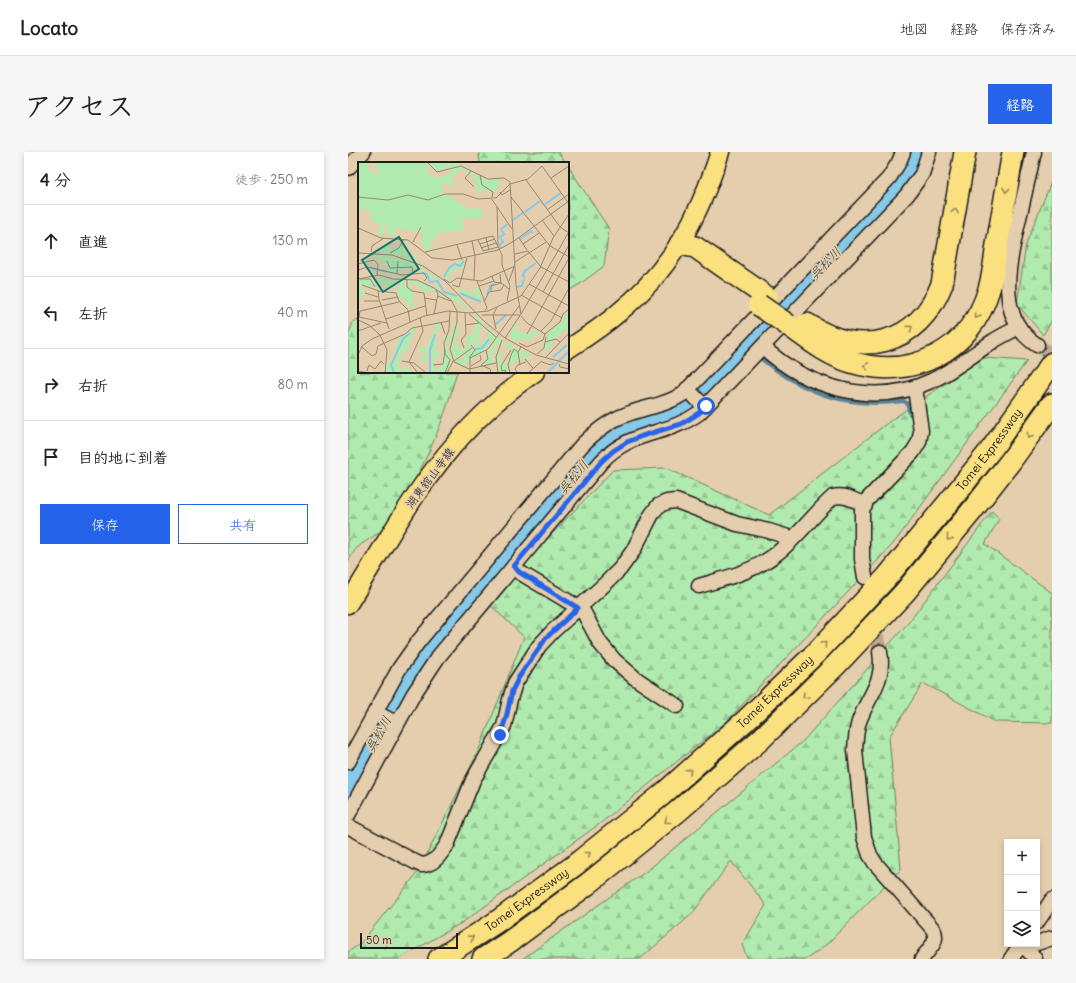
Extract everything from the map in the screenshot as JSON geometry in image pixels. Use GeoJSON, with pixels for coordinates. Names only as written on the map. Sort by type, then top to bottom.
{"type":"FeatureCollection","features":[{"type":"Feature","properties":{"kind":"highway"},"geometry":{"type":"LineString","coordinates":[[792,321],[830,337],[856,343],[870,343],[895,337],[905,332],[924,316],[934,301],[942,284],[965,152]]}},
{"type":"Feature","properties":{"kind":"highway"},"geometry":{"type":"LineString","coordinates":[[680,244],[689,257],[763,301],[792,321],[826,351],[837,357],[850,362],[875,367],[915,365],[927,361],[951,346],[961,337],[978,315],[989,289],[1013,152]]}},
{"type":"Feature","properties":{"kind":"highway","name":"Tomei Expressway"},"geometry":{"type":"LineString","coordinates":[[439,959],[495,923],[575,865],[651,803],[745,721],[806,662],[887,577],[953,498],[993,447],[1052,363]]}},
{"type":"Feature","properties":{"kind":"highway","name":"Tomei Expressway"},"geometry":{"type":"LineString","coordinates":[[483,959],[509,942],[589,883],[678,812],[762,739],[835,666],[904,593],[971,512],[1052,404]]}},
{"type":"Feature","properties":{"kind":"main road"},"geometry":{"type":"LineString","coordinates":[[569,348],[618,314],[653,279],[680,244],[695,218],[705,195],[720,152]]}},
{"type":"Feature","properties":{"kind":"main road","name":"湖東舘山寺線"},"geometry":{"type":"LineString","coordinates":[[348,604],[408,507],[454,445],[491,408],[534,373]]}},
{"type":"Feature","properties":{"kind":"street"},"geometry":{"type":"LineString","coordinates":[[348,168],[363,152]]}},
{"type":"Feature","properties":{"kind":"street"},"geometry":{"type":"LineString","coordinates":[[348,762],[376,713],[399,668],[418,642],[582,445],[597,431],[615,419],[670,401],[688,390],[888,178],[899,162],[903,152]]}},
{"type":"Feature","properties":{"kind":"street"},"geometry":{"type":"LineString","coordinates":[[348,815],[396,723],[420,682],[438,658],[601,462],[613,451],[634,438],[681,424],[690,419],[763,347],[908,195],[922,174],[929,152]]}},
{"type":"Feature","properties":{"kind":"street"},"geometry":{"type":"LineString","coordinates":[[1034,152],[1012,249],[1008,272],[1008,290],[1010,307],[1014,318],[1026,336],[1037,345]]}},
{"type":"Feature","properties":{"kind":"street"},"geometry":{"type":"LineString","coordinates":[[763,347],[778,360],[802,375],[842,390],[871,394],[915,388],[944,375],[994,341],[1019,327]]}},
{"type":"Feature","properties":{"kind":"street"},"geometry":{"type":"LineString","coordinates":[[865,577],[862,559],[862,510],[865,504],[912,452],[919,442],[921,431],[915,388]]}},
{"type":"Feature","properties":{"kind":"street"},"geometry":{"type":"LineString","coordinates":[[688,390],[703,406]]}},
{"type":"Feature","properties":{"kind":"street"},"geometry":{"type":"LineString","coordinates":[[699,586],[749,570],[764,563],[777,554],[833,497],[839,495],[865,504]]}},
{"type":"Feature","properties":{"kind":"street"},"geometry":{"type":"LineString","coordinates":[[348,826],[422,865],[428,864],[438,857],[450,838],[477,772],[504,726],[515,684],[542,642],[620,569],[633,551],[652,514],[658,506],[667,502],[676,501],[685,503],[737,524],[769,531],[788,537],[791,540]]}},
{"type":"Feature","properties":{"kind":"street"},"geometry":{"type":"LineString","coordinates":[[514,566],[519,572],[584,613],[600,643],[614,660],[636,678],[677,706]]}},
{"type":"Feature","properties":{"kind":"street"},"geometry":{"type":"LineString","coordinates":[[880,652],[881,661],[879,679],[860,718],[855,750],[864,837],[870,855],[875,863],[936,934],[936,940],[922,959]]}},
{"type":"Feature","properties":{"kind":"street"},"geometry":{"type":"LineString","coordinates":[[376,713],[396,723]]}},
{"type":"Feature","properties":{"kind":"street"},"geometry":{"type":"LineString","coordinates":[[1040,918],[1052,900]]}},
{"type":"Feature","properties":{"kind":"street"},"geometry":{"type":"LineString","coordinates":[[1011,959],[1029,948],[1052,938]]}},
{"type":"Feature","properties":{"kind":"green space"},"geometry":{"type":"Polygon","coordinates":[[[479,152],[558,152],[565,162],[480,162],[479,152]]]}},
{"type":"Feature","properties":{"kind":"green space"},"geometry":{"type":"Polygon","coordinates":[[[569,168],[609,229],[604,266],[569,290],[569,168]]]}},
{"type":"Feature","properties":{"kind":"green space"},"geometry":{"type":"Polygon","coordinates":[[[1052,180],[1052,320],[1043,335],[1017,304],[1026,244],[1052,180]]]}},
{"type":"Feature","properties":{"kind":"green space"},"geometry":{"type":"Polygon","coordinates":[[[358,320],[358,373],[457,373],[444,414],[429,452],[399,507],[384,528],[378,534],[357,548],[348,562],[348,336],[353,322],[358,320]]]}},
{"type":"Feature","properties":{"kind":"green space"},"geometry":{"type":"Polygon","coordinates":[[[984,358],[1027,361],[894,543],[726,722],[602,822],[463,922],[399,959],[348,959],[348,952],[360,944],[418,872],[477,754],[524,637],[487,602],[613,470],[666,468],[769,515],[894,418],[984,358]]]}},
{"type":"Feature","properties":{"kind":"green space"},"geometry":{"type":"Polygon","coordinates":[[[992,511],[999,519],[985,544],[1052,593],[1052,723],[996,722],[923,683],[889,737],[901,869],[828,943],[807,959],[748,959],[742,945],[766,905],[731,861],[692,914],[640,959],[522,959],[648,870],[803,741],[909,622],[992,511]]]}},
{"type":"Feature","properties":{"kind":"waterway","name":"呉松川"},"geometry":{"type":"LineString","coordinates":[[348,788],[400,692],[424,655],[592,454],[619,432],[684,408],[691,403],[898,186],[911,168],[916,152]]}},
{"type":"Feature","properties":{"kind":"waterway","name":"呉松川"},"geometry":{"type":"LineString","coordinates":[[745,347],[749,351]]}},
{"type":"Feature","properties":{"kind":"waterway"},"geometry":{"type":"LineString","coordinates":[[757,358],[760,358],[793,381],[827,396],[863,403],[903,401],[907,403],[910,414]]}},
{"type":"Feature","properties":{"kind":"tunnel"},"geometry":{"type":"LineString","coordinates":[[1037,345],[1052,355]]}},
{"type":"Feature","properties":{"kind":"tunnel"},"geometry":{"type":"LineString","coordinates":[[868,591],[880,652]]}},
{"type":"Feature","properties":{"kind":"route"},"geometry":{"type":"LineString","coordinates":[[500,735],[504,726],[512,691],[519,677],[539,646],[552,631],[578,608],[519,572],[514,566],[601,462],[613,451],[634,438],[681,424],[699,413],[706,406]]}}]}
